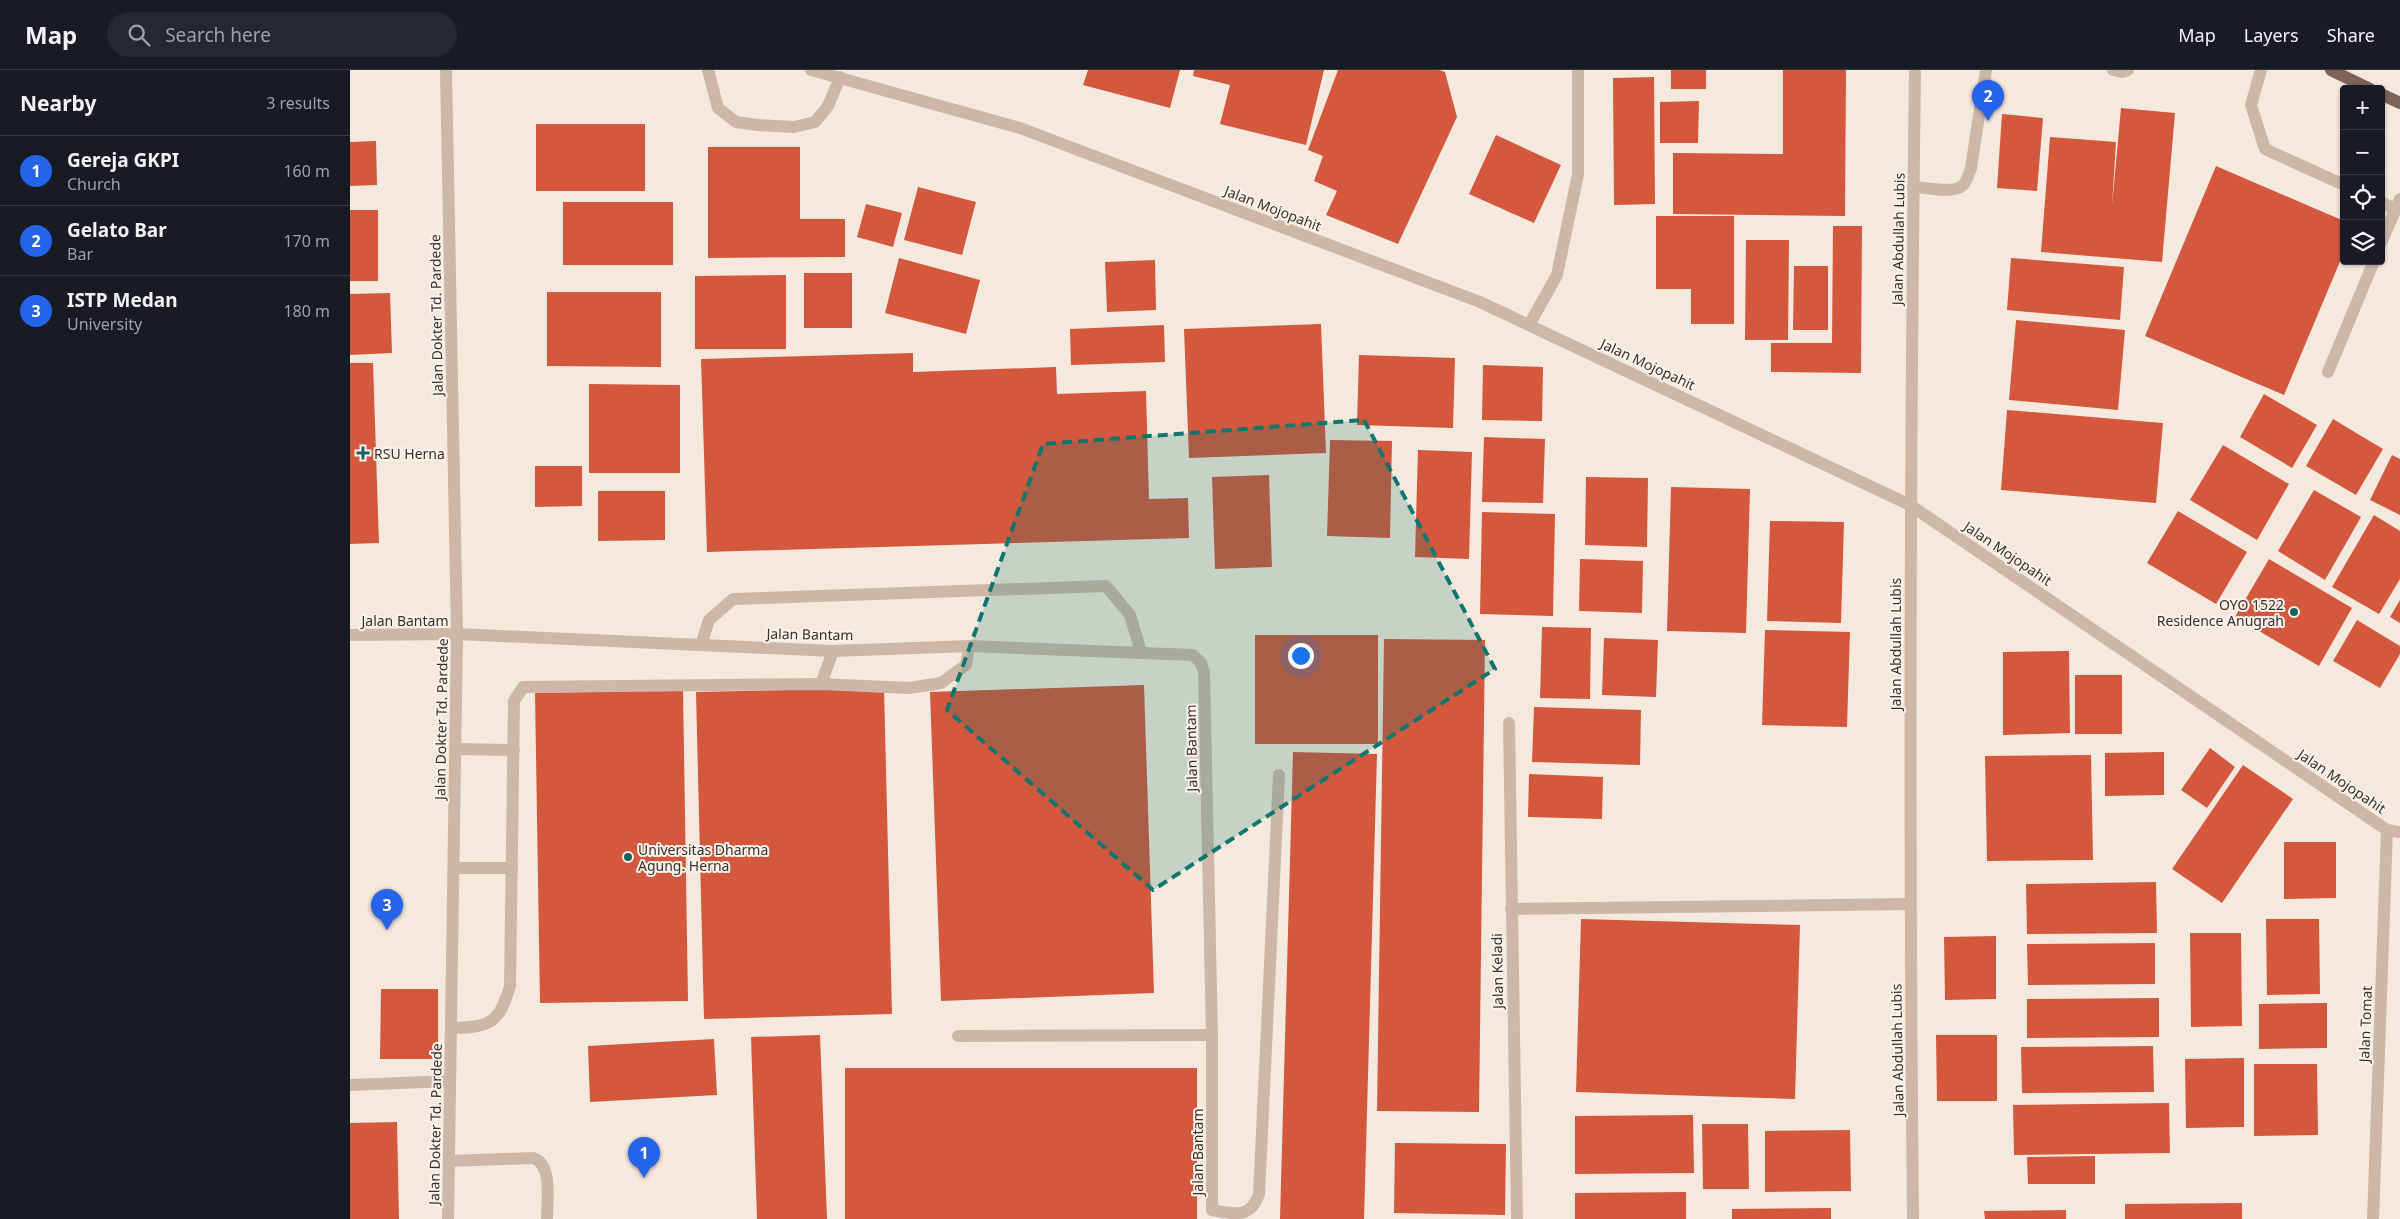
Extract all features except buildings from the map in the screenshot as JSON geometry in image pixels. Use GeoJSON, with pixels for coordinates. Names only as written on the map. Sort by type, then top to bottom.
{"type":"FeatureCollection","features":[{"type":"Feature","properties":{"kind":"main road"},"geometry":{"type":"LineString","coordinates":[[2331,70],[2362,85]]}},
{"type":"Feature","properties":{"kind":"main road"},"geometry":{"type":"LineString","coordinates":[[2385,96],[2400,103]]}},
{"type":"Feature","properties":{"kind":"street","name":"Jalan Dokter Td. Pardede"},"geometry":{"type":"LineString","coordinates":[[446,70],[457,634],[455,868],[448,1219]]}},
{"type":"Feature","properties":{"kind":"street"},"geometry":{"type":"LineString","coordinates":[[708,70],[710,84],[718,108],[736,122],[757,126],[794,127],[815,122],[828,106],[840,77]]}},
{"type":"Feature","properties":{"kind":"street","name":"Jalan Mojopahit"},"geometry":{"type":"LineString","coordinates":[[810,70],[1020,128],[1480,302],[1910,505],[2387,830],[2400,832]]}},
{"type":"Feature","properties":{"kind":"street"},"geometry":{"type":"LineString","coordinates":[[1529,325],[1557,275],[1578,174],[1578,70]]}},
{"type":"Feature","properties":{"kind":"street","name":"Jalan Abdullah Lubis"},"geometry":{"type":"LineString","coordinates":[[1914,1219],[1910,904],[1910,505],[1915,70]]}},
{"type":"Feature","properties":{"kind":"street"},"geometry":{"type":"LineString","coordinates":[[1913,187],[1952,190],[1962,186],[1968,177],[1986,70]]}},
{"type":"Feature","properties":{"kind":"street"},"geometry":{"type":"LineString","coordinates":[[2113,70],[2122,72],[2128,70]]}},
{"type":"Feature","properties":{"kind":"street"},"geometry":{"type":"LineString","coordinates":[[2261,70],[2251,105],[2265,149],[2340,183]]}},
{"type":"Feature","properties":{"kind":"street"},"geometry":{"type":"LineString","coordinates":[[2385,202],[2398,204],[2385,234]]}},
{"type":"Feature","properties":{"kind":"street"},"geometry":{"type":"LineString","coordinates":[[2328,372],[2372,265]]}},
{"type":"Feature","properties":{"kind":"street"},"geometry":{"type":"LineString","coordinates":[[702,645],[709,620],[733,599],[1106,586],[1130,614],[1142,652]]}},
{"type":"Feature","properties":{"kind":"street","name":"Jalan Bantam"},"geometry":{"type":"LineString","coordinates":[[350,635],[457,634],[833,651],[969,646],[1142,652],[1193,656],[1201,663],[1204,672],[1212,1035],[1212,1214],[1246,1212],[1254,1207],[1259,1194],[1279,775]]}},
{"type":"Feature","properties":{"kind":"street"},"geometry":{"type":"LineString","coordinates":[[452,1028],[484,1024],[496,1019],[504,1008],[510,986],[514,700],[526,686],[820,684],[909,688],[941,683],[966,665],[969,646]]}},
{"type":"Feature","properties":{"kind":"street"},"geometry":{"type":"LineString","coordinates":[[820,684],[833,651]]}},
{"type":"Feature","properties":{"kind":"street","name":"Jalan Keladi"},"geometry":{"type":"LineString","coordinates":[[1509,723],[1517,1219]]}},
{"type":"Feature","properties":{"kind":"street"},"geometry":{"type":"LineString","coordinates":[[456,749],[514,750]]}},
{"type":"Feature","properties":{"kind":"street","name":"Jalan Tomat"},"geometry":{"type":"LineString","coordinates":[[2373,1219],[2387,830]]}},
{"type":"Feature","properties":{"kind":"street"},"geometry":{"type":"LineString","coordinates":[[455,868],[512,868]]}},
{"type":"Feature","properties":{"kind":"street"},"geometry":{"type":"LineString","coordinates":[[1511,909],[1910,904]]}},
{"type":"Feature","properties":{"kind":"street"},"geometry":{"type":"LineString","coordinates":[[958,1036],[1212,1035]]}},
{"type":"Feature","properties":{"kind":"street"},"geometry":{"type":"LineString","coordinates":[[350,1085],[450,1081]]}},
{"type":"Feature","properties":{"kind":"street"},"geometry":{"type":"LineString","coordinates":[[449,1161],[533,1158],[542,1162],[546,1173],[547,1219]]}},
{"type":"Feature","properties":{"kind":"highlighted area"},"geometry":{"type":"Polygon","coordinates":[[[1364,420],[1495,669],[1153,890],[947,710],[1043,444],[1364,420]]]}},
{"type":"Feature","properties":{"kind":"place","name":"Gelato Bar"},"geometry":{"type":"Point","coordinates":[1988,121]}},
{"type":"Feature","properties":{"kind":"place","name":"RSU Herna"},"geometry":{"type":"Point","coordinates":[363,453]}},
{"type":"Feature","properties":{"kind":"place","name":"OYO 1522 Residence Anugrah"},"geometry":{"type":"Point","coordinates":[2294,612]}},
{"type":"Feature","properties":{"kind":"place","name":"Universitas Dharma Agung. Herna"},"geometry":{"type":"Point","coordinates":[628,857]}},
{"type":"Feature","properties":{"kind":"place","name":"ISTP Medan"},"geometry":{"type":"Point","coordinates":[387,930]}},
{"type":"Feature","properties":{"kind":"place","name":"Gereja GKPI"},"geometry":{"type":"Point","coordinates":[644,1178]}}]}
